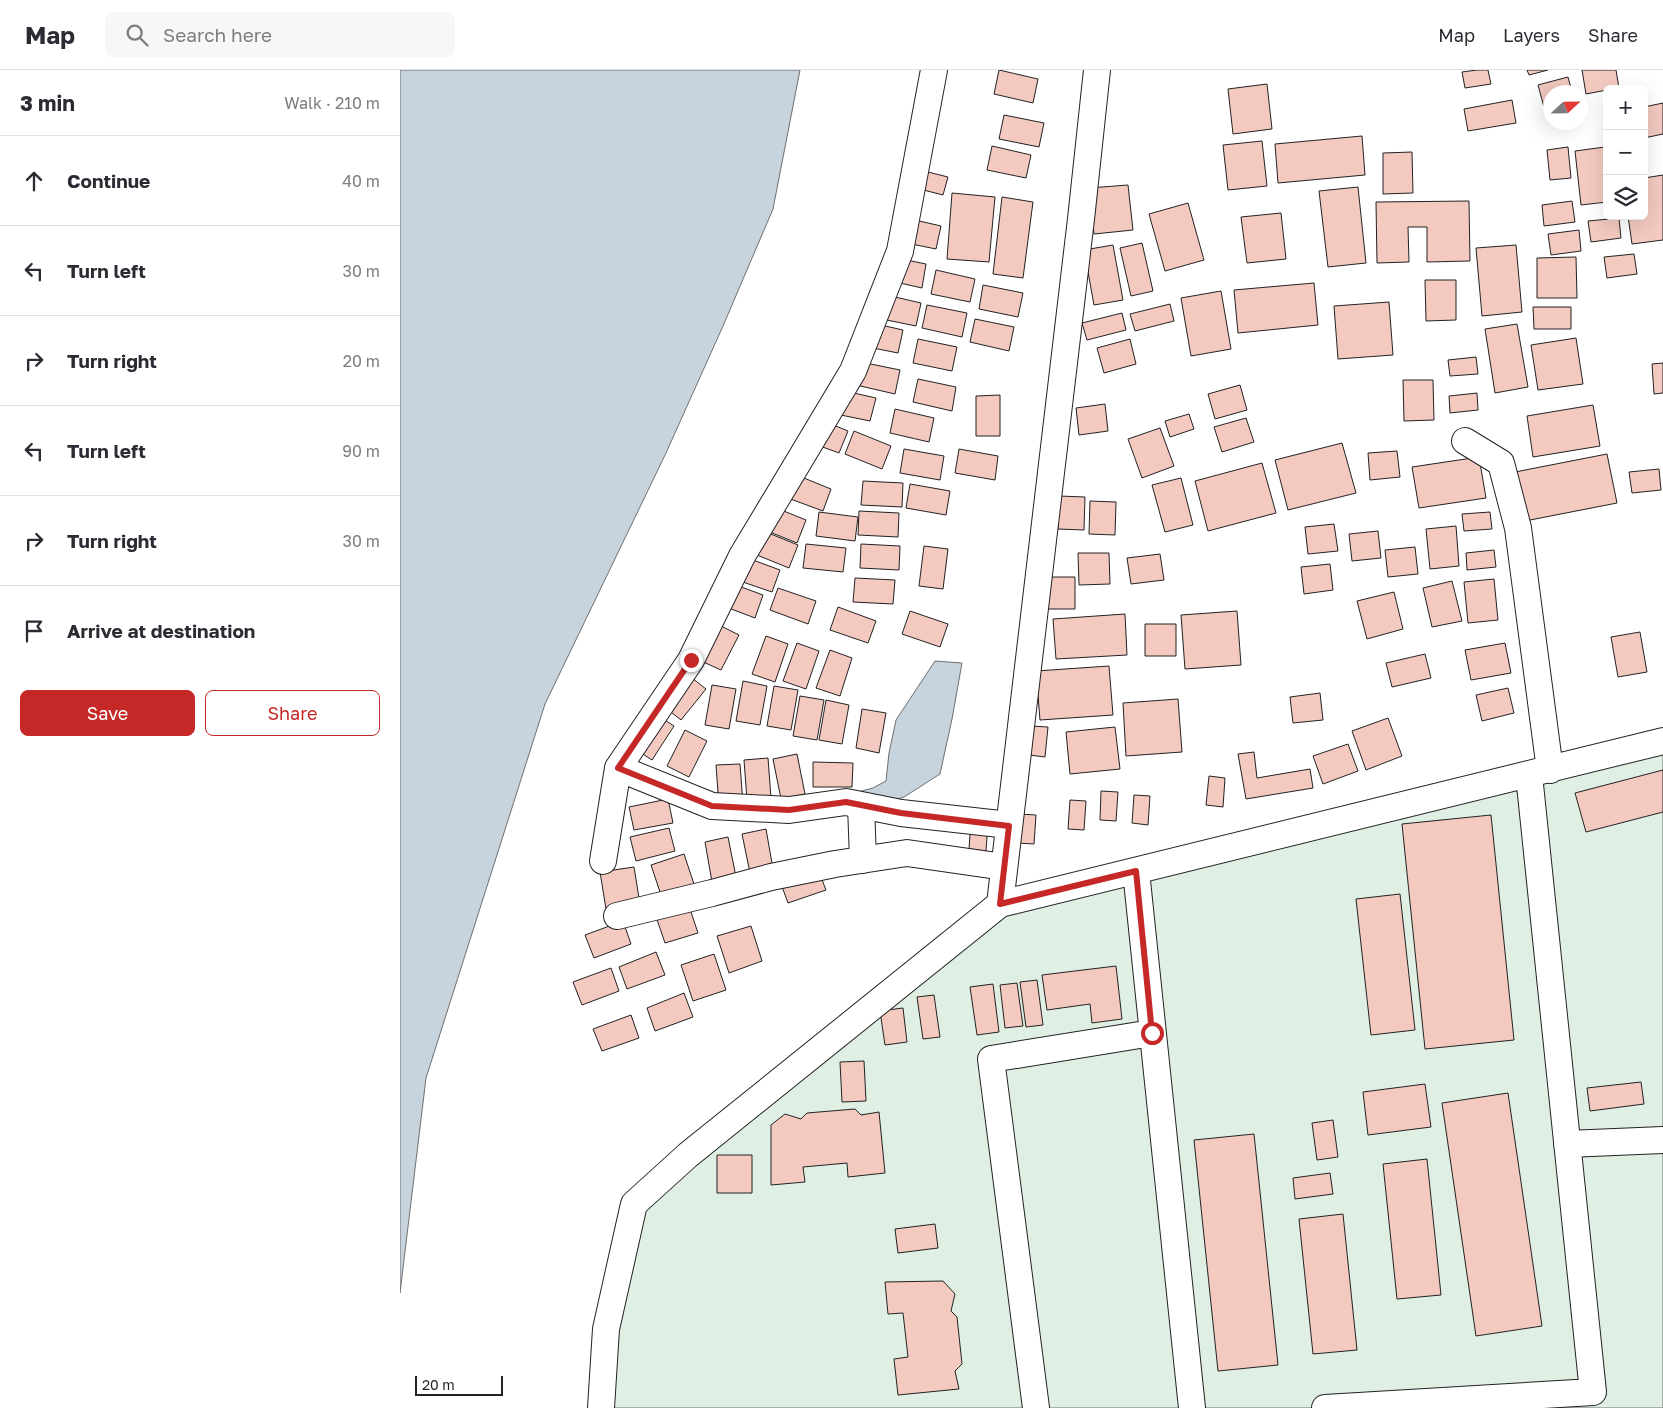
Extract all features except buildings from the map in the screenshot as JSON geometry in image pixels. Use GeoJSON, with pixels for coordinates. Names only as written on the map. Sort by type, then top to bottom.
{"type":"FeatureCollection","features":[{"type":"Feature","properties":{"kind":"street"},"geometry":{"type":"LineString","coordinates":[[603,861],[618,768],[691,660],[742,556],[799,464],[853,371],[900,251],[934,70]]}},
{"type":"Feature","properties":{"kind":"street"},"geometry":{"type":"LineString","coordinates":[[1000,904],[1079,239],[1097,70]]}},
{"type":"Feature","properties":{"kind":"street"},"geometry":{"type":"LineString","coordinates":[[1324,1408],[1593,1392],[1567,1144],[1539,772],[1518,528],[1501,463],[1465,441]]}},
{"type":"Feature","properties":{"kind":"street"},"geometry":{"type":"LineString","coordinates":[[601,1408],[606,1329],[634,1204],[688,1155],[1000,904],[1663,741]]}},
{"type":"Feature","properties":{"kind":"street"},"geometry":{"type":"LineString","coordinates":[[618,768],[712,806],[789,810],[846,802],[901,813],[1009,826]]}},
{"type":"Feature","properties":{"kind":"street"},"geometry":{"type":"LineString","coordinates":[[861,805],[863,860]]}},
{"type":"Feature","properties":{"kind":"street"},"geometry":{"type":"LineString","coordinates":[[617,916],[712,893],[771,876],[906,853],[1004,868]]}},
{"type":"Feature","properties":{"kind":"street"},"geometry":{"type":"LineString","coordinates":[[1136,871],[1192,1408]]}},
{"type":"Feature","properties":{"kind":"street"},"geometry":{"type":"LineString","coordinates":[[1036,1408],[991,1059],[1152,1033]]}},
{"type":"Feature","properties":{"kind":"street"},"geometry":{"type":"LineString","coordinates":[[1567,1144],[1663,1140]]}},
{"type":"Feature","properties":{"kind":"green space"},"geometry":{"type":"Polygon","coordinates":[[[1663,746],[1663,1408],[614,1408],[618,1330],[645,1210],[675,1182],[1005,910],[1663,746]]]}},
{"type":"Feature","properties":{"kind":"shaded area"},"geometry":{"type":"Polygon","coordinates":[[[400,70],[800,70],[773,209],[666,453],[545,704],[426,1078],[400,1293],[400,70]]]}},
{"type":"Feature","properties":{"kind":"shaded area"},"geometry":{"type":"Polygon","coordinates":[[[935,661],[962,663],[940,774],[904,797],[882,804],[842,796],[873,788],[886,781],[889,753],[896,720],[935,661]]]}},
{"type":"Feature","properties":{"kind":"route"},"geometry":{"type":"LineString","coordinates":[[691,660],[618,768],[712,806],[789,810],[846,802],[901,813],[1009,826],[1000,904],[1136,871],[1152,1033]]}}]}
